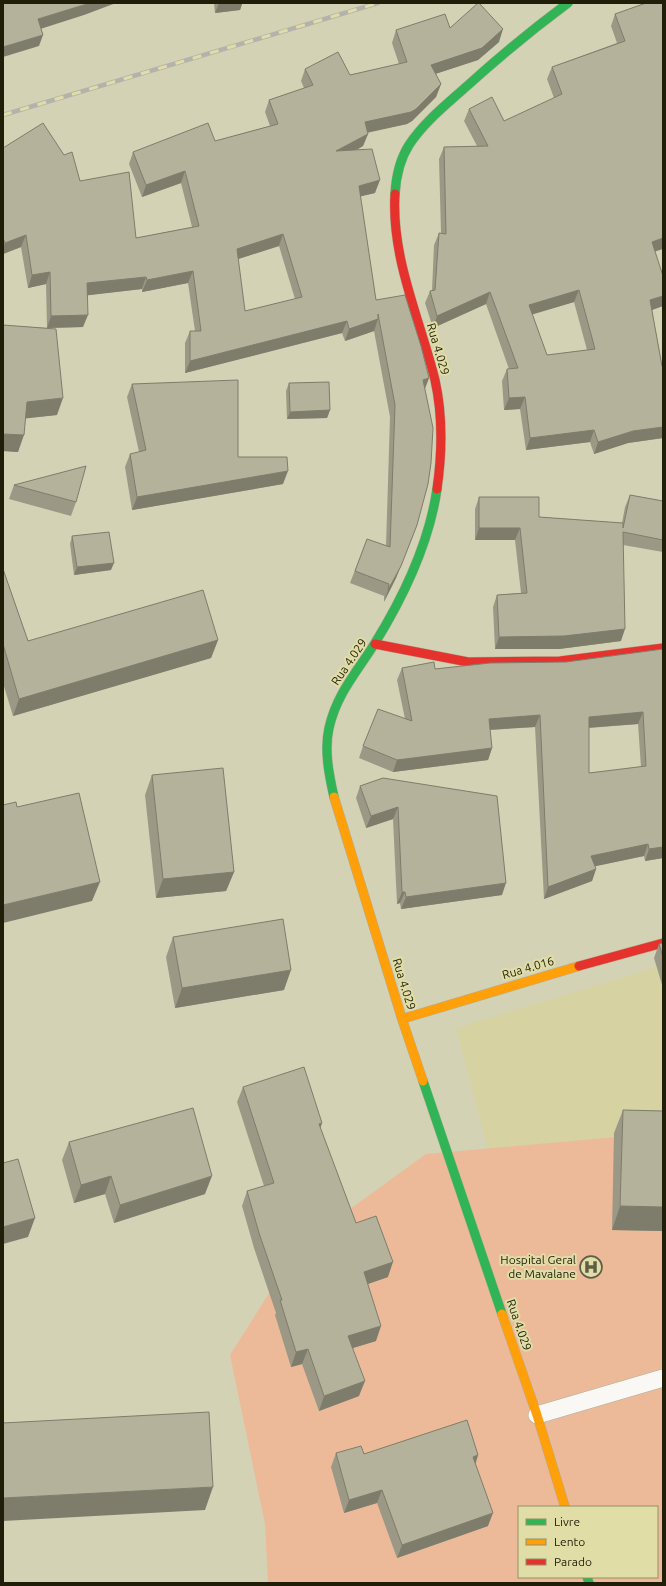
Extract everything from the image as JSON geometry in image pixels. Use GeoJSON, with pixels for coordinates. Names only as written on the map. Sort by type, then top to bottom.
{"type":"FeatureCollection","features":[{"type":"Feature","properties":{"kind":"street","name":"Rua 4.029"},"geometry":{"type":"LineString","coordinates":[[565,1506],[537,1415],[402,1019],[336,806],[328,773],[329,729],[342,692],[375,644],[402,596],[432,520],[440,470],[440,411],[435,382],[401,260],[394,208],[396,182],[404,153],[419,132],[447,103],[546,19],[568,3]]}},
{"type":"Feature","properties":{"kind":"street"},"geometry":{"type":"LineString","coordinates":[[375,644],[468,662],[560,661],[663,648]]}},
{"type":"Feature","properties":{"kind":"street","name":"Rua 4.016"},"geometry":{"type":"LineString","coordinates":[[402,1019],[543,976],[663,943]]}},
{"type":"Feature","properties":{"kind":"lane"},"geometry":{"type":"LineString","coordinates":[[537,1415],[663,1378]]}},
{"type":"Feature","properties":{"kind":"shaded area","name":"Hospital Geral de Mavalane"},"geometry":{"type":"Polygon","coordinates":[[[663,965],[663,1583],[658,1578],[658,1506],[582,1506],[456,1028],[663,965]]]}},
{"type":"Feature","properties":{"kind":"shaded area"},"geometry":{"type":"Polygon","coordinates":[[[650,1134],[663,1139],[663,1583],[268,1583],[265,1524],[230,1355],[299,1246],[426,1154],[650,1134]]]}},
{"type":"Feature","properties":{"kind":"building"},"geometry":{"type":"Polygon","coordinates":[[[3,3],[90,3],[38,19],[43,35],[3,47],[3,3]]]}},
{"type":"Feature","properties":{"kind":"building"},"geometry":{"type":"Polygon","coordinates":[[[479,3],[503,29],[482,48],[431,65],[441,84],[416,109],[411,112],[365,122],[368,134],[336,151],[372,149],[380,180],[359,186],[376,300],[405,295],[421,346],[429,378],[423,380],[433,428],[428,484],[417,525],[401,566],[388,590],[389,584],[355,571],[367,539],[390,547],[395,405],[378,314],[378,319],[349,329],[347,321],[190,361],[190,331],[201,331],[193,271],[147,280],[146,277],[87,283],[88,315],[51,316],[50,272],[32,275],[26,235],[5,243],[3,238],[3,148],[43,123],[64,155],[72,152],[80,181],[129,172],[136,238],[199,226],[185,171],[146,185],[133,152],[208,123],[215,141],[278,124],[269,100],[313,85],[305,69],[338,52],[350,75],[407,62],[396,30],[445,14],[450,28],[479,3]],[[283,234],[237,249],[245,311],[302,297],[283,234]]]}},
{"type":"Feature","properties":{"kind":"building"},"geometry":{"type":"Polygon","coordinates":[[[646,3],[663,3],[663,238],[652,242],[663,276],[663,296],[650,300],[663,366],[663,427],[633,431],[598,442],[594,430],[530,438],[525,397],[509,398],[507,369],[518,368],[490,292],[437,316],[430,291],[435,290],[439,233],[446,234],[444,147],[488,146],[469,109],[492,97],[504,121],[562,94],[552,67],[625,41],[615,14],[646,3]],[[579,290],[529,305],[547,355],[595,349],[579,290]]]}},
{"type":"Feature","properties":{"kind":"building"},"geometry":{"type":"Polygon","coordinates":[[[3,325],[56,329],[63,398],[27,402],[24,435],[3,434],[3,325]]]}},
{"type":"Feature","properties":{"kind":"building"},"geometry":{"type":"Polygon","coordinates":[[[238,380],[238,457],[287,457],[288,471],[137,497],[130,454],[146,450],[132,384],[238,380]]]}},
{"type":"Feature","properties":{"kind":"building"},"geometry":{"type":"Polygon","coordinates":[[[329,382],[330,410],[290,412],[289,383],[329,382]]]}},
{"type":"Feature","properties":{"kind":"building"},"geometry":{"type":"Polygon","coordinates":[[[86,466],[76,502],[14,485],[86,466]]]}},
{"type":"Feature","properties":{"kind":"building"},"geometry":{"type":"Polygon","coordinates":[[[630,495],[663,501],[663,540],[623,532],[625,629],[564,636],[499,637],[497,595],[527,593],[520,528],[479,528],[479,497],[539,497],[539,517],[623,523],[623,528],[630,495]]]}},
{"type":"Feature","properties":{"kind":"building"},"geometry":{"type":"Polygon","coordinates":[[[109,532],[114,563],[77,567],[72,536],[109,532]]]}},
{"type":"Feature","properties":{"kind":"building"},"geometry":{"type":"Polygon","coordinates":[[[3,569],[28,641],[203,590],[218,640],[19,699],[3,644],[3,569]]]}},
{"type":"Feature","properties":{"kind":"building"},"geometry":{"type":"Polygon","coordinates":[[[663,649],[663,847],[649,849],[648,844],[591,856],[596,869],[548,887],[540,715],[489,719],[492,748],[397,760],[363,746],[378,709],[412,721],[402,668],[434,662],[435,669],[490,663],[566,662],[663,649]],[[643,712],[589,717],[589,773],[646,766],[643,712]]]}},
{"type":"Feature","properties":{"kind":"building"},"geometry":{"type":"Polygon","coordinates":[[[223,768],[234,872],[163,879],[152,775],[223,768]]]}},
{"type":"Feature","properties":{"kind":"building"},"geometry":{"type":"Polygon","coordinates":[[[383,778],[497,796],[506,883],[406,897],[405,892],[402,892],[398,807],[371,816],[360,786],[383,778]]]}},
{"type":"Feature","properties":{"kind":"building"},"geometry":{"type":"Polygon","coordinates":[[[79,793],[100,882],[3,905],[3,805],[16,802],[17,807],[79,793]]]}},
{"type":"Feature","properties":{"kind":"building"},"geometry":{"type":"Polygon","coordinates":[[[283,919],[291,970],[182,988],[173,937],[283,919]]]}},
{"type":"Feature","properties":{"kind":"building"},"geometry":{"type":"Polygon","coordinates":[[[663,943],[663,957],[659,944],[663,943]]]}},
{"type":"Feature","properties":{"kind":"building"},"geometry":{"type":"Polygon","coordinates":[[[304,1067],[322,1123],[319,1124],[356,1223],[376,1216],[393,1262],[364,1272],[381,1326],[348,1336],[365,1381],[324,1396],[308,1349],[296,1352],[280,1300],[282,1300],[259,1233],[247,1191],[274,1183],[243,1087],[304,1067]]]}},
{"type":"Feature","properties":{"kind":"building"},"geometry":{"type":"Polygon","coordinates":[[[193,1108],[212,1176],[120,1205],[111,1176],[81,1185],[69,1142],[193,1108]]]}},
{"type":"Feature","properties":{"kind":"building"},"geometry":{"type":"Polygon","coordinates":[[[623,1110],[663,1111],[663,1207],[620,1206],[623,1110]]]}},
{"type":"Feature","properties":{"kind":"building"},"geometry":{"type":"Polygon","coordinates":[[[18,1159],[35,1218],[3,1227],[3,1163],[18,1159]]]}},
{"type":"Feature","properties":{"kind":"building"},"geometry":{"type":"Polygon","coordinates":[[[209,1412],[213,1487],[3,1498],[3,1423],[209,1412]]]}},
{"type":"Feature","properties":{"kind":"building"},"geometry":{"type":"Polygon","coordinates":[[[467,1420],[478,1455],[473,1457],[493,1513],[402,1545],[382,1490],[349,1500],[336,1453],[361,1446],[364,1454],[467,1420]]]}},
{"type":"Feature","properties":{"kind":"railway"},"geometry":{"type":"LineString","coordinates":[[3,115],[378,3]]}},
{"type":"Feature","properties":{"kind":"traffic: fast"},"geometry":{"type":"LineString","coordinates":[[395,194],[397,175],[403,156],[409,145],[429,121],[491,64],[568,3]]}},
{"type":"Feature","properties":{"kind":"traffic: fast"},"geometry":{"type":"LineString","coordinates":[[334,797],[327,754],[329,728],[333,715],[342,693],[386,625],[414,569],[428,530],[437,489]]}},
{"type":"Feature","properties":{"kind":"traffic: fast"},"geometry":{"type":"LineString","coordinates":[[423,1081],[502,1314]]}},
{"type":"Feature","properties":{"kind":"traffic: fast"},"geometry":{"type":"LineString","coordinates":[[587,1578],[589,1583]]}},
{"type":"Feature","properties":{"kind":"traffic: slow"},"geometry":{"type":"LineString","coordinates":[[334,797],[402,1019],[423,1081]]}},
{"type":"Feature","properties":{"kind":"traffic: slow"},"geometry":{"type":"LineString","coordinates":[[402,1019],[579,966]]}},
{"type":"Feature","properties":{"kind":"traffic: slow"},"geometry":{"type":"LineString","coordinates":[[502,1314],[537,1415],[565,1506]]}},
{"type":"Feature","properties":{"kind":"traffic: jam"},"geometry":{"type":"LineString","coordinates":[[395,194],[397,241],[402,265],[429,357],[438,394],[441,435],[437,489]]}},
{"type":"Feature","properties":{"kind":"traffic: jam"},"geometry":{"type":"LineString","coordinates":[[375,644],[468,662],[560,661],[663,648]]}},
{"type":"Feature","properties":{"kind":"traffic: jam"},"geometry":{"type":"LineString","coordinates":[[579,966],[663,943]]}},
{"type":"Feature","properties":{"kind":"place","name":"Hospital Geral de Mavalane"},"geometry":{"type":"Point","coordinates":[591,1267]}}]}
